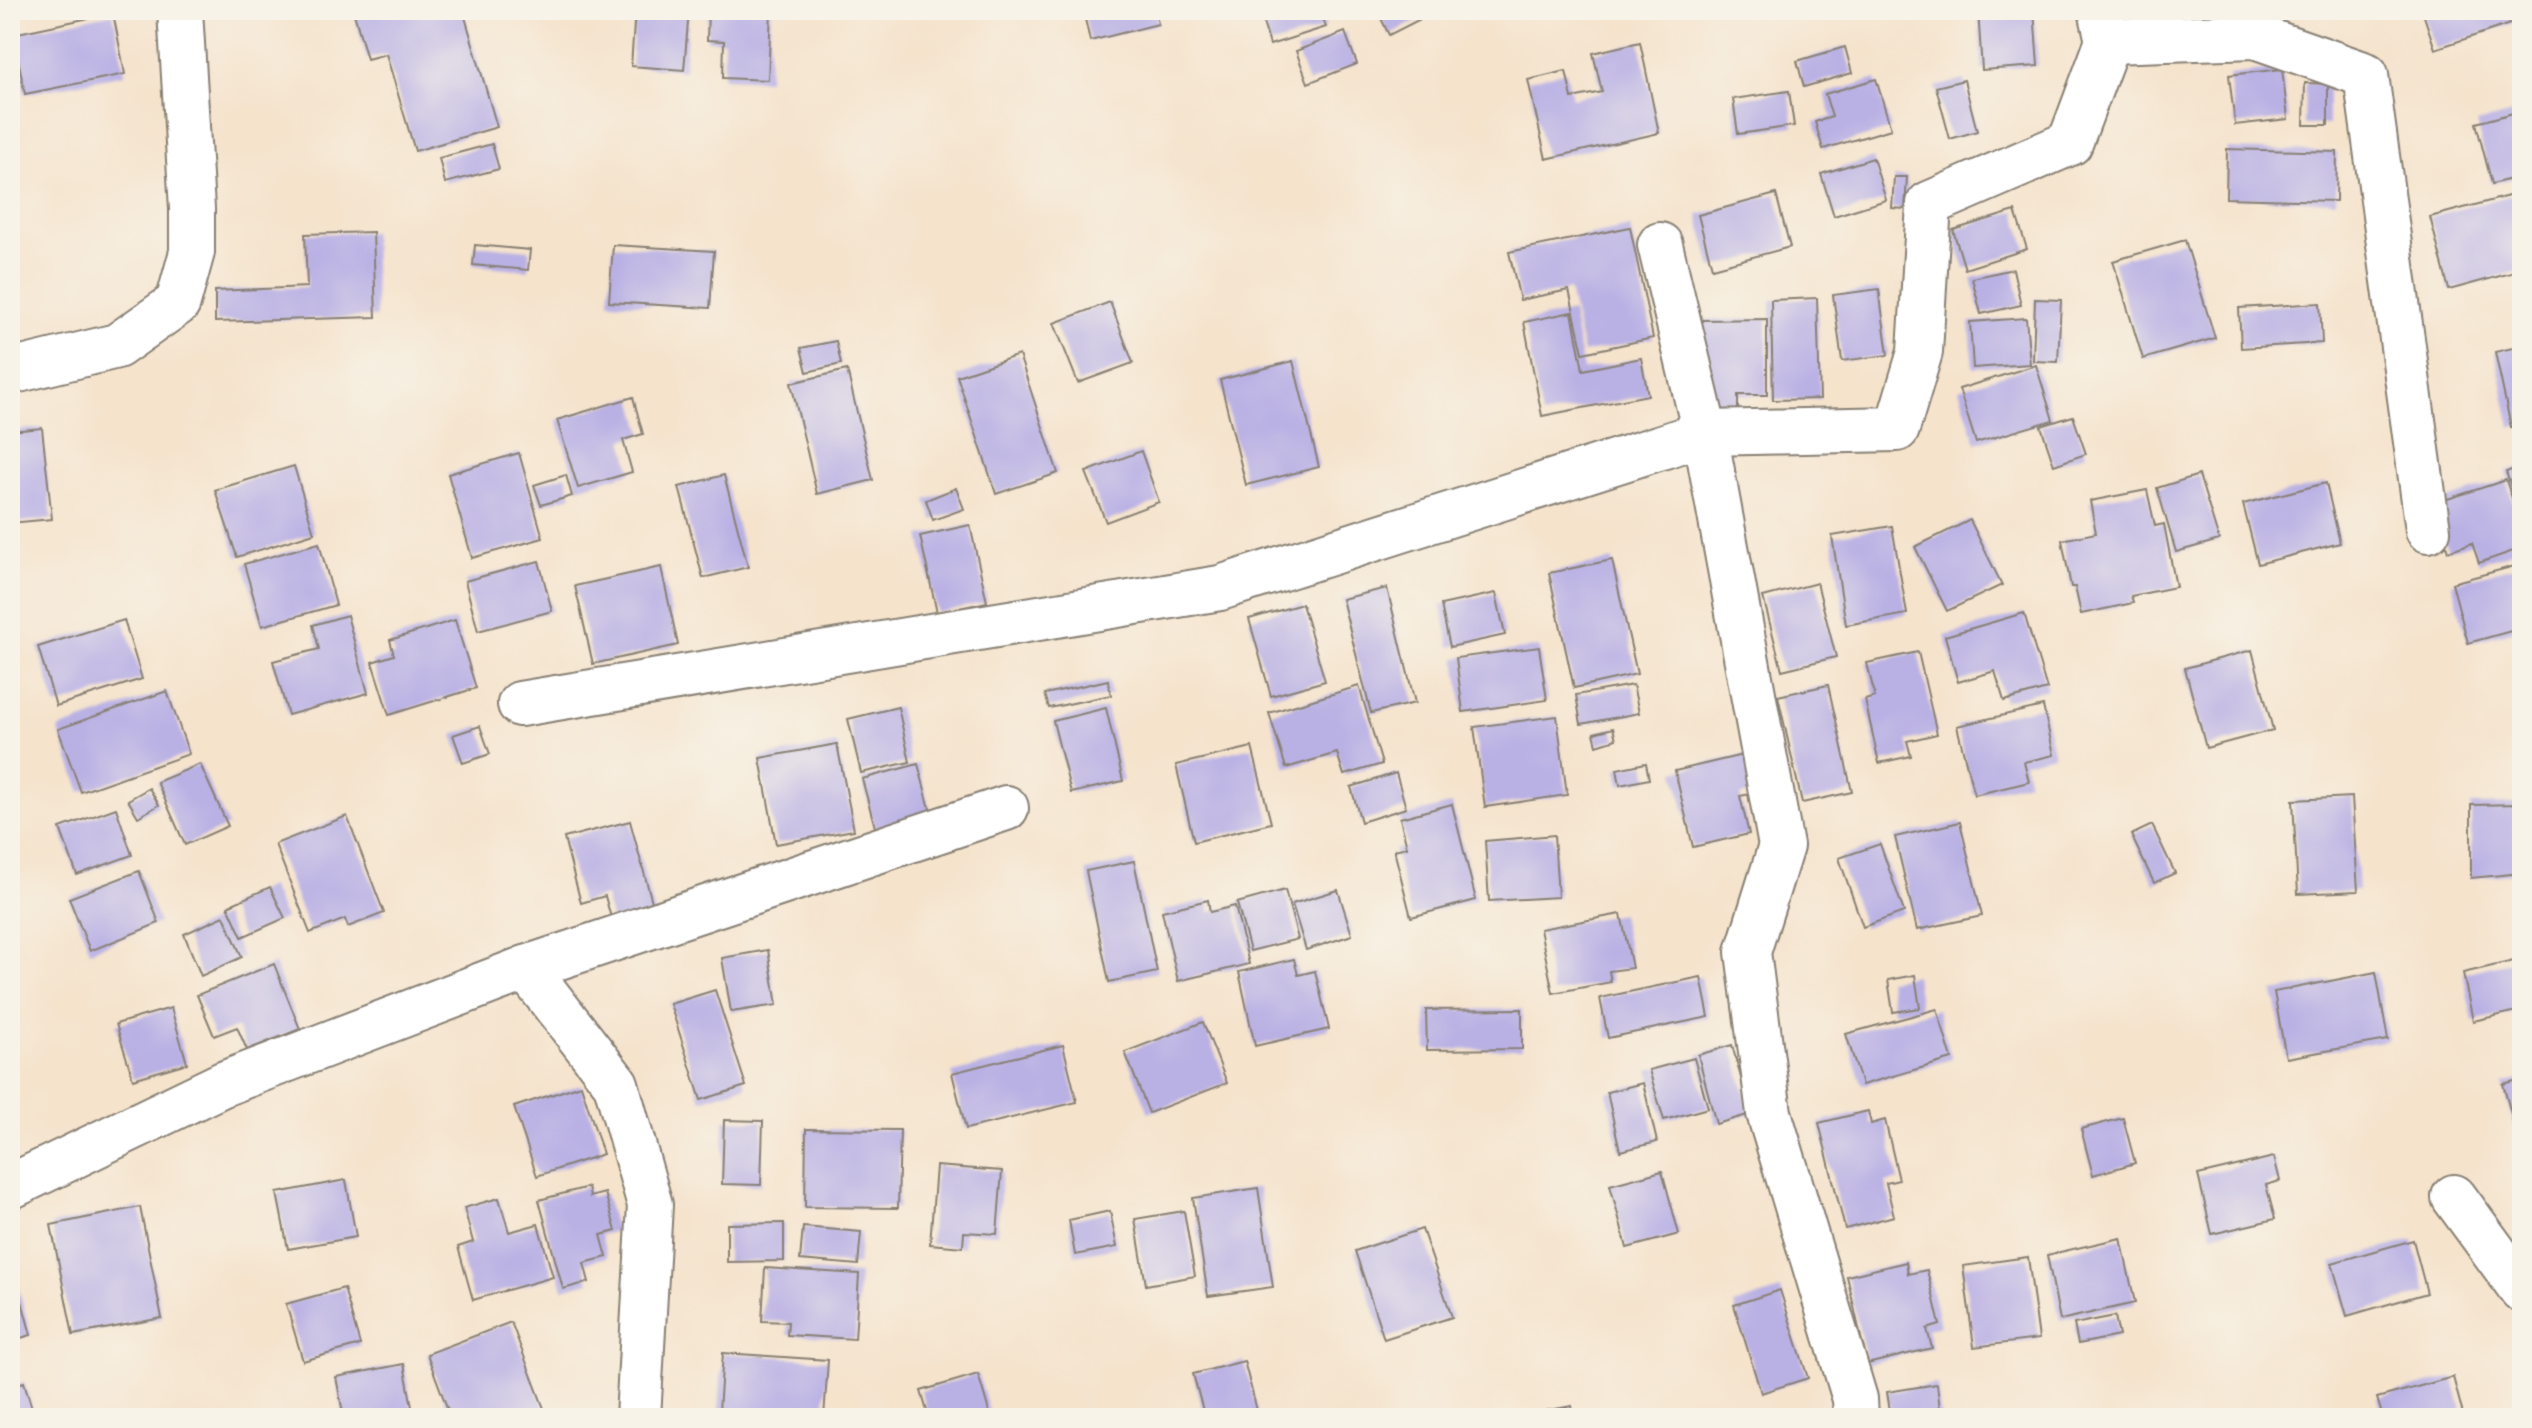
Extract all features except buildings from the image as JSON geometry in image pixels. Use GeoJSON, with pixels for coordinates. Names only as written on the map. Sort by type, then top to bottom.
{"type":"FeatureCollection","features":[{"type":"Feature","properties":{"kind":"street"},"geometry":{"type":"LineString","coordinates":[[10,372],[117,346],[178,303],[192,252],[180,10]]}},
{"type":"Feature","properties":{"kind":"street"},"geometry":{"type":"LineString","coordinates":[[520,704],[1220,588],[1705,433],[1897,429],[1920,352],[1929,204],[2070,143],[2104,26],[2255,36],[2366,75],[2428,530]]}},
{"type":"Feature","properties":{"kind":"street"},"geometry":{"type":"LineString","coordinates":[[1660,245],[1705,433],[1781,846],[1748,952],[1769,1113],[1855,1399],[1856,1418]]}},
{"type":"Feature","properties":{"kind":"street"},"geometry":{"type":"LineString","coordinates":[[10,1187],[223,1084],[526,968],[1006,808]]}},
{"type":"Feature","properties":{"kind":"street"},"geometry":{"type":"LineString","coordinates":[[526,968],[616,1084],[650,1205],[638,1418]]}},
{"type":"Feature","properties":{"kind":"street"},"geometry":{"type":"LineString","coordinates":[[2454,1197],[2522,1290]]}}]}
